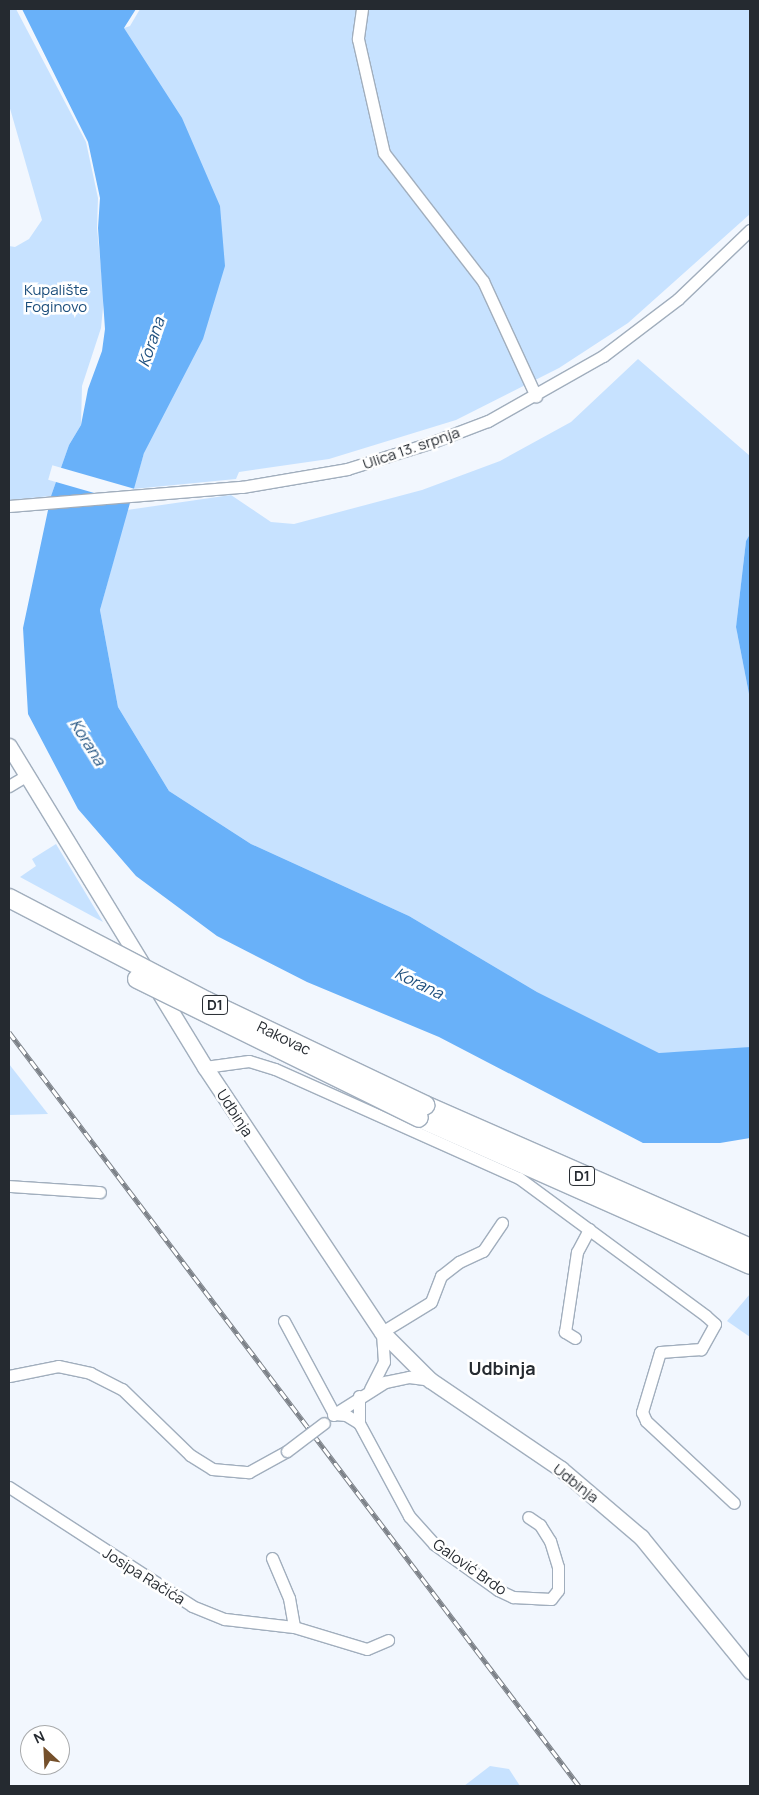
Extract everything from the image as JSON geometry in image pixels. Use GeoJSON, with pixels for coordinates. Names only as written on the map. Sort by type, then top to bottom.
{"type":"FeatureCollection","features":[{"type":"Feature","properties":{"kind":"highway","name":"Rakovac"},"geometry":{"type":"LineString","coordinates":[[9,898],[422,1112]]}},
{"type":"Feature","properties":{"kind":"highway","name":"Rakovac"},"geometry":{"type":"LineString","coordinates":[[9,909],[206,1015],[422,1112]]}},
{"type":"Feature","properties":{"kind":"highway","name":"D1"},"geometry":{"type":"LineString","coordinates":[[422,1112],[741,1250],[750,1266]]}},
{"type":"Feature","properties":{"kind":"main road"},"geometry":{"type":"LineString","coordinates":[[9,746],[205,1067]]}},
{"type":"Feature","properties":{"kind":"main road","name":"Udbinja"},"geometry":{"type":"LineString","coordinates":[[205,1067],[382,1332],[430,1380],[585,1488],[641,1537],[698,1611],[750,1671]]}},
{"type":"Feature","properties":{"kind":"street"},"geometry":{"type":"LineString","coordinates":[[362,9],[358,39],[384,153],[483,281],[536,396]]}},
{"type":"Feature","properties":{"kind":"street","name":"Ulica 13. srpnja"},"geometry":{"type":"LineString","coordinates":[[9,506],[228,488],[347,469],[391,457],[488,421],[536,396],[649,323],[750,230]]}},
{"type":"Feature","properties":{"kind":"street"},"geometry":{"type":"LineString","coordinates":[[9,786],[27,775]]}},
{"type":"Feature","properties":{"kind":"street","name":"Udbinja"},"geometry":{"type":"LineString","coordinates":[[205,1067],[249,1061],[275,1069],[519,1178],[590,1229],[715,1324],[701,1349],[660,1352],[642,1412],[646,1421],[734,1503]]}},
{"type":"Feature","properties":{"kind":"street"},"geometry":{"type":"LineString","coordinates":[[9,1186],[100,1192]]}},
{"type":"Feature","properties":{"kind":"street"},"geometry":{"type":"LineString","coordinates":[[382,1332],[431,1302],[441,1276],[459,1262],[483,1251],[502,1223]]}},
{"type":"Feature","properties":{"kind":"street"},"geometry":{"type":"LineString","coordinates":[[575,1338],[565,1332],[577,1252],[590,1229]]}},
{"type":"Feature","properties":{"kind":"street"},"geometry":{"type":"LineString","coordinates":[[284,1321],[334,1414]]}},
{"type":"Feature","properties":{"kind":"street","name":"Udbinja"},"geometry":{"type":"LineString","coordinates":[[370,1389],[384,1362],[382,1332]]}},
{"type":"Feature","properties":{"kind":"street"},"geometry":{"type":"LineString","coordinates":[[9,1376],[58,1366],[76,1367],[122,1389],[190,1455],[212,1469],[249,1472],[287,1451],[334,1414],[370,1389],[396,1378],[430,1380]]}},
{"type":"Feature","properties":{"kind":"street","name":"Galović Brdo"},"geometry":{"type":"LineString","coordinates":[[359,1396],[359,1423],[409,1516],[434,1544],[498,1590],[513,1597],[551,1599],[558,1590],[558,1567],[550,1541],[540,1525],[528,1517]]}},
{"type":"Feature","properties":{"kind":"street"},"geometry":{"type":"LineString","coordinates":[[334,1414],[346,1415],[359,1423]]}},
{"type":"Feature","properties":{"kind":"street","name":"Josipa Račića"},"geometry":{"type":"LineString","coordinates":[[9,1488],[192,1606],[225,1619],[294,1627],[367,1649],[388,1640]]}},
{"type":"Feature","properties":{"kind":"street"},"geometry":{"type":"LineString","coordinates":[[272,1558],[289,1598],[294,1627]]}},
{"type":"Feature","properties":{"kind":"green space","name":"Kupalište Foginovo"},"geometry":{"type":"Polygon","coordinates":[[[9,9],[16,9],[86,142],[98,198],[97,228],[104,298],[101,328],[82,386],[81,425],[69,445],[51,496],[9,500],[9,246],[15,247],[29,239],[42,220],[9,105],[9,9]]]}},
{"type":"Feature","properties":{"kind":"green space"},"geometry":{"type":"Polygon","coordinates":[[[140,9],[750,9],[750,214],[628,323],[559,368],[456,420],[329,459],[239,472],[236,479],[133,489],[144,453],[124,28],[130,26],[140,9]]]}},
{"type":"Feature","properties":{"kind":"green space"},"geometry":{"type":"Polygon","coordinates":[[[638,359],[750,456],[750,534],[746,541],[736,627],[750,699],[750,1047],[728,1051],[659,1053],[537,992],[409,916],[251,844],[169,791],[118,707],[100,610],[127,510],[231,495],[271,522],[294,524],[422,490],[500,461],[571,422],[638,359]]]}},
{"type":"Feature","properties":{"kind":"green space"},"geometry":{"type":"Polygon","coordinates":[[[56,844],[103,922],[20,877],[36,866],[32,859],[56,844]]]}},
{"type":"Feature","properties":{"kind":"green space"},"geometry":{"type":"Polygon","coordinates":[[[9,1064],[48,1114],[9,1115],[9,1064]]]}},
{"type":"Feature","properties":{"kind":"green space"},"geometry":{"type":"Polygon","coordinates":[[[750,1294],[750,1337],[727,1321],[750,1294]]]}},
{"type":"Feature","properties":{"kind":"green space"},"geometry":{"type":"Polygon","coordinates":[[[490,1766],[509,1769],[520,1786],[464,1786],[490,1766]]]}},
{"type":"Feature","properties":{"kind":"water","name":"Korana"},"geometry":{"type":"Polygon","coordinates":[[[22,9],[136,9],[124,28],[182,118],[220,206],[225,266],[203,339],[144,453],[100,610],[118,707],[169,791],[251,844],[409,916],[537,992],[659,1053],[750,1047],[750,1138],[720,1143],[643,1143],[439,1037],[307,982],[217,936],[136,876],[78,809],[28,714],[23,628],[51,496],[69,445],[81,425],[88,389],[102,351],[105,329],[98,228],[100,198],[88,142],[22,9]]]}},
{"type":"Feature","properties":{"kind":"water"},"geometry":{"type":"Polygon","coordinates":[[[750,534],[750,699],[736,627],[746,541],[750,534]]]}},
{"type":"Feature","properties":{"kind":"pier"},"geometry":{"type":"Polygon","coordinates":[[[52,465],[135,489],[131,503],[48,480],[52,465]]]}},
{"type":"Feature","properties":{"kind":"railway"},"geometry":{"type":"LineString","coordinates":[[9,1032],[579,1786]]}},
{"type":"Feature","properties":{"kind":"district","name":"Udbinja"},"geometry":{"type":"Point","coordinates":[502,1368]}}]}
